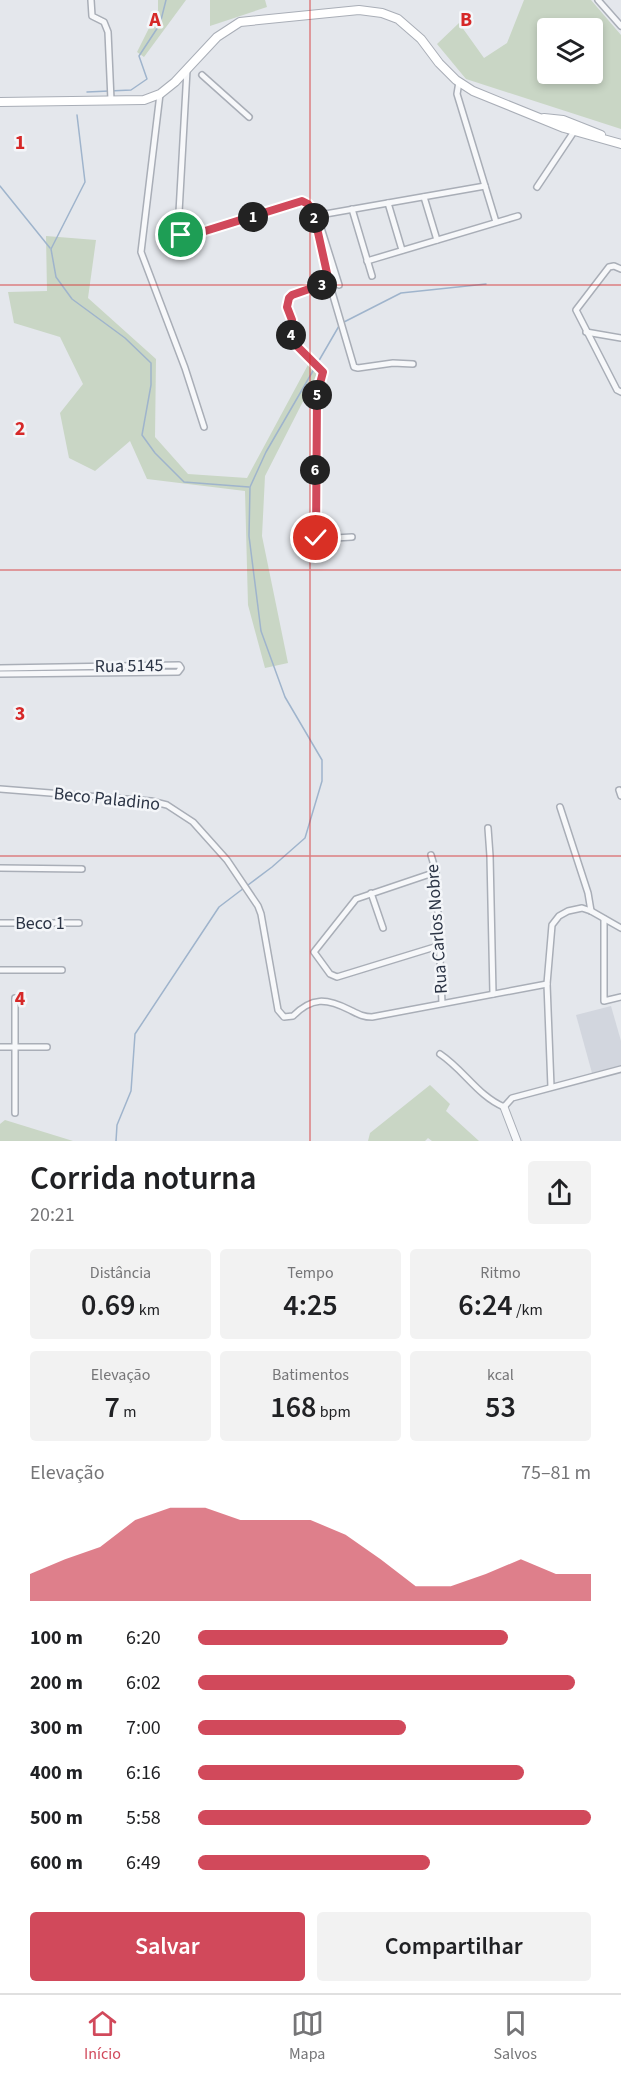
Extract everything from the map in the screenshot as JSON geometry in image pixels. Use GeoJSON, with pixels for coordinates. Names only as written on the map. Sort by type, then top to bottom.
{"type":"FeatureCollection","features":[{"type":"Feature","properties":{"kind":"main road"},"geometry":{"type":"LineString","coordinates":[[0,102],[144,100],[160,94],[189,68],[217,37],[240,22],[359,10],[382,13],[398,19],[411,28],[439,63],[459,82],[473,91],[543,118],[553,118],[621,144]]}},
{"type":"Feature","properties":{"kind":"street"},"geometry":{"type":"LineString","coordinates":[[91,0],[92,16],[104,22],[108,32],[111,100]]}},
{"type":"Feature","properties":{"kind":"street"},"geometry":{"type":"LineString","coordinates":[[598,0],[621,26]]}},
{"type":"Feature","properties":{"kind":"street"},"geometry":{"type":"LineString","coordinates":[[249,117],[201,74],[189,68],[178,230],[181,235],[189,236],[302,201],[311,206],[316,216],[339,285]]}},
{"type":"Feature","properties":{"kind":"street"},"geometry":{"type":"LineString","coordinates":[[459,82],[457,93],[496,222]]}},
{"type":"Feature","properties":{"kind":"street"},"geometry":{"type":"LineString","coordinates":[[160,94],[141,252],[185,368],[204,427]]}},
{"type":"Feature","properties":{"kind":"street"},"geometry":{"type":"LineString","coordinates":[[537,187],[575,128]]}},
{"type":"Feature","properties":{"kind":"street"},"geometry":{"type":"LineString","coordinates":[[316,216],[485,186]]}},
{"type":"Feature","properties":{"kind":"street"},"geometry":{"type":"LineString","coordinates":[[424,197],[437,240]]}},
{"type":"Feature","properties":{"kind":"street"},"geometry":{"type":"LineString","coordinates":[[388,203],[402,250]]}},
{"type":"Feature","properties":{"kind":"street"},"geometry":{"type":"LineString","coordinates":[[352,209],[372,276]]}},
{"type":"Feature","properties":{"kind":"street"},"geometry":{"type":"LineString","coordinates":[[316,216],[329,282],[354,367],[393,363],[413,364]]}},
{"type":"Feature","properties":{"kind":"street"},"geometry":{"type":"LineString","coordinates":[[367,261],[518,216]]}},
{"type":"Feature","properties":{"kind":"street"},"geometry":{"type":"LineString","coordinates":[[621,269],[609,267],[576,309],[617,390],[621,393]]}},
{"type":"Feature","properties":{"kind":"street"},"geometry":{"type":"LineString","coordinates":[[329,282],[292,295],[287,302],[287,307],[292,320],[293,342],[323,372],[317,395],[316,536],[318,539],[352,537]]}},
{"type":"Feature","properties":{"kind":"street"},"geometry":{"type":"LineString","coordinates":[[586,332],[621,338]]}},
{"type":"Feature","properties":{"kind":"street","name":"Rua 5145"},"geometry":{"type":"LineString","coordinates":[[0,668],[178,672],[182,668],[179,665],[97,670]]}},
{"type":"Feature","properties":{"kind":"street","name":"Rua 5145"},"geometry":{"type":"LineString","coordinates":[[0,674],[46,670]]}},
{"type":"Feature","properties":{"kind":"street","name":"Beco Paladino"},"geometry":{"type":"LineString","coordinates":[[0,789],[151,801],[167,805],[193,822],[227,860],[260,910],[279,1013],[284,1017],[293,1016],[304,1005],[319,1001],[341,1006],[361,1016],[372,1017],[442,1004]]}},
{"type":"Feature","properties":{"kind":"street"},"geometry":{"type":"LineString","coordinates":[[560,807],[588,893],[591,911]]}},
{"type":"Feature","properties":{"kind":"street"},"geometry":{"type":"LineString","coordinates":[[488,828],[493,994]]}},
{"type":"Feature","properties":{"kind":"street","name":"Rua Carlos Nobre"},"geometry":{"type":"LineString","coordinates":[[431,855],[436,872],[442,1004]]}},
{"type":"Feature","properties":{"kind":"street"},"geometry":{"type":"LineString","coordinates":[[0,868],[82,869]]}},
{"type":"Feature","properties":{"kind":"street"},"geometry":{"type":"LineString","coordinates":[[436,872],[356,899],[315,950],[315,954],[330,974],[337,977],[438,946]]}},
{"type":"Feature","properties":{"kind":"street"},"geometry":{"type":"LineString","coordinates":[[371,893],[383,928]]}},
{"type":"Feature","properties":{"kind":"street"},"geometry":{"type":"LineString","coordinates":[[552,1087],[547,984],[552,925],[559,916],[582,908],[621,928]]}},
{"type":"Feature","properties":{"kind":"street"},"geometry":{"type":"LineString","coordinates":[[604,918],[604,1001],[621,997]]}},
{"type":"Feature","properties":{"kind":"street","name":"Beco 1"},"geometry":{"type":"LineString","coordinates":[[0,923],[79,923]]}},
{"type":"Feature","properties":{"kind":"street"},"geometry":{"type":"LineString","coordinates":[[0,970],[62,970]]}},
{"type":"Feature","properties":{"kind":"street"},"geometry":{"type":"LineString","coordinates":[[442,1004],[547,984]]}},
{"type":"Feature","properties":{"kind":"street"},"geometry":{"type":"LineString","coordinates":[[15,998],[15,1113]]}},
{"type":"Feature","properties":{"kind":"street"},"geometry":{"type":"LineString","coordinates":[[0,1047],[47,1047]]}},
{"type":"Feature","properties":{"kind":"street"},"geometry":{"type":"LineString","coordinates":[[440,1054],[463,1072],[485,1097],[504,1107],[517,1141]]}},
{"type":"Feature","properties":{"kind":"street"},"geometry":{"type":"LineString","coordinates":[[504,1107],[512,1098],[621,1069]]}},
{"type":"Feature","properties":{"kind":"shaded area"},"geometry":{"type":"Polygon","coordinates":[[[611,1006],[621,1041],[621,1066],[592,1073],[576,1015],[611,1006]]]}},
{"type":"Feature","properties":{"kind":"green space"},"geometry":{"type":"Polygon","coordinates":[[[158,0],[186,0],[144,57],[137,52],[158,10],[158,0]]]}},
{"type":"Feature","properties":{"kind":"green space"},"geometry":{"type":"Polygon","coordinates":[[[210,0],[265,0],[267,7],[210,26],[210,0]]]}},
{"type":"Feature","properties":{"kind":"green space"},"geometry":{"type":"Polygon","coordinates":[[[524,0],[591,0],[621,35],[621,129],[466,79],[437,44],[459,23],[484,58],[507,43],[524,0]]]}},
{"type":"Feature","properties":{"kind":"green space"},"geometry":{"type":"Polygon","coordinates":[[[46,236],[96,240],[88,298],[156,359],[155,437],[188,474],[247,478],[309,363],[319,370],[265,476],[262,536],[288,663],[265,668],[248,605],[245,491],[147,479],[130,441],[95,471],[69,458],[60,413],[83,384],[60,337],[14,323],[8,292],[47,291],[46,236]]]}},
{"type":"Feature","properties":{"kind":"green space"},"geometry":{"type":"Polygon","coordinates":[[[430,1085],[450,1104],[446,1111],[479,1141],[432,1141],[428,1138],[425,1141],[368,1141],[370,1133],[430,1085]]]}},
{"type":"Feature","properties":{"kind":"green space"},"geometry":{"type":"Polygon","coordinates":[[[5,1120],[73,1141],[0,1141],[0,1124],[5,1120]]]}},
{"type":"Feature","properties":{"kind":"waterway"},"geometry":{"type":"LineString","coordinates":[[87,92],[131,90],[147,79],[139,56],[160,24],[166,0]]}},
{"type":"Feature","properties":{"kind":"waterway"},"geometry":{"type":"LineString","coordinates":[[77,115],[85,182],[51,249],[56,277],[72,299],[125,338],[151,363],[151,385],[142,435],[155,453],[184,482],[249,487]]}},
{"type":"Feature","properties":{"kind":"waterway"},"geometry":{"type":"LineString","coordinates":[[0,186],[50,248]]}},
{"type":"Feature","properties":{"kind":"waterway"},"geometry":{"type":"LineString","coordinates":[[344,322],[401,293],[486,284]]}},
{"type":"Feature","properties":{"kind":"waterway"},"geometry":{"type":"LineString","coordinates":[[248,885],[305,838],[322,781],[322,760],[285,697],[261,631],[249,536],[250,487],[266,452],[339,326]]}},
{"type":"Feature","properties":{"kind":"waterway"},"geometry":{"type":"LineString","coordinates":[[116,1141],[117,1125],[131,1091],[135,1034],[219,907],[244,888]]}},
{"type":"Feature","properties":{"kind":"route"},"geometry":{"type":"LineString","coordinates":[[181,235],[189,236],[302,201],[311,206],[313,210],[329,282],[292,295],[287,302],[287,307],[292,320],[293,342],[320,366],[323,372],[317,395],[316,538]]}}]}
